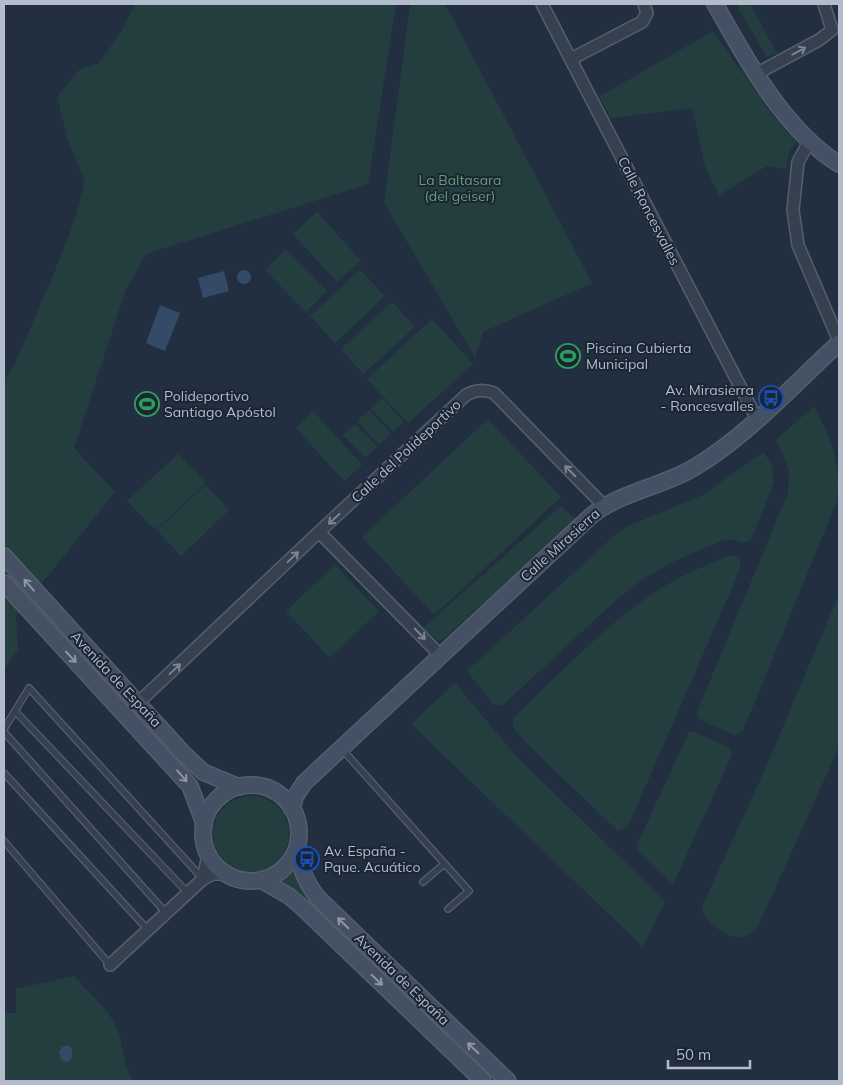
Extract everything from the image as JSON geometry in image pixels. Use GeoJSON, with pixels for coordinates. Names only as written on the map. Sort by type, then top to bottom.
{"type":"FeatureCollection","features":[{"type":"Feature","properties":{"kind":"main road"},"geometry":{"type":"LineString","coordinates":[[715,4],[756,74],[809,142],[839,164]]}},
{"type":"Feature","properties":{"kind":"main road","name":"Calle Mirasierra"},"geometry":{"type":"LineString","coordinates":[[292,808],[295,797],[304,783],[440,655],[604,506],[667,482],[718,452],[757,419],[839,342]]}},
{"type":"Feature","properties":{"kind":"main road","name":"Avenida de España"},"geometry":{"type":"LineString","coordinates":[[4,556],[53,613],[139,702],[183,753],[203,772],[240,787]]}},
{"type":"Feature","properties":{"kind":"main road","name":"Avenida de España"},"geometry":{"type":"LineString","coordinates":[[4,583],[190,786],[204,823]]}},
{"type":"Feature","properties":{"kind":"main road","name":"Calle Mirasierra"},"geometry":{"type":"LineString","coordinates":[[276,792],[288,790],[304,783]]}},
{"type":"Feature","properties":{"kind":"main road"},"geometry":{"type":"LineString","coordinates":[[258,786],[276,792],[292,808],[297,819],[298,843],[293,856],[285,867],[274,875],[261,880],[245,881],[224,874],[208,855],[202,834],[211,806],[223,794],[240,787],[258,786]]}},
{"type":"Feature","properties":{"kind":"main road","name":"Avenida de España"},"geometry":{"type":"LineString","coordinates":[[298,843],[298,858],[306,881],[318,898],[508,1081]]}},
{"type":"Feature","properties":{"kind":"main road","name":"Avenida de España"},"geometry":{"type":"LineString","coordinates":[[261,880],[289,896],[303,908],[483,1081]]}},
{"type":"Feature","properties":{"kind":"street","name":"Calle Roncesvalles"},"geometry":{"type":"LineString","coordinates":[[542,4],[757,419]]}},
{"type":"Feature","properties":{"kind":"street"},"geometry":{"type":"LineString","coordinates":[[571,59],[642,22],[648,12],[644,4]]}},
{"type":"Feature","properties":{"kind":"street"},"geometry":{"type":"LineString","coordinates":[[756,74],[819,40],[832,30],[824,4]]}},
{"type":"Feature","properties":{"kind":"street"},"geometry":{"type":"LineString","coordinates":[[809,142],[798,162],[793,210],[798,245],[839,342]]}},
{"type":"Feature","properties":{"kind":"street","name":"Calle del Polideportivo"},"geometry":{"type":"LineString","coordinates":[[139,702],[466,395],[475,391],[486,390],[494,393],[604,506]]}},
{"type":"Feature","properties":{"kind":"street"},"geometry":{"type":"LineString","coordinates":[[319,532],[440,655]]}},
{"type":"Feature","properties":{"kind":"street"},"geometry":{"type":"LineString","coordinates":[[203,879],[208,855]]}},
{"type":"Feature","properties":{"kind":"street"},"geometry":{"type":"LineString","coordinates":[[110,965],[203,879],[212,874],[224,874]]}},
{"type":"Feature","properties":{"kind":"lane"},"geometry":{"type":"LineString","coordinates":[[167,914],[4,731],[29,688],[203,879]]}},
{"type":"Feature","properties":{"kind":"lane"},"geometry":{"type":"LineString","coordinates":[[15,711],[187,892]]}},
{"type":"Feature","properties":{"kind":"lane"},"geometry":{"type":"LineString","coordinates":[[341,748],[469,891],[448,909]]}},
{"type":"Feature","properties":{"kind":"lane"},"geometry":{"type":"LineString","coordinates":[[4,772],[148,930]]}},
{"type":"Feature","properties":{"kind":"lane"},"geometry":{"type":"LineString","coordinates":[[4,841],[110,965]]}},
{"type":"Feature","properties":{"kind":"lane"},"geometry":{"type":"LineString","coordinates":[[423,882],[444,864]]}},
{"type":"Feature","properties":{"kind":"green space"},"geometry":{"type":"Polygon","coordinates":[[[135,4],[396,4],[368,184],[146,254],[126,289],[74,448],[115,492],[16,616],[18,649],[4,670],[4,381],[14,366],[52,278],[74,222],[85,181],[67,137],[57,97],[79,70],[99,63],[122,30],[135,4]]]}},
{"type":"Feature","properties":{"kind":"green space","name":"La Baltasara (del geiser)"},"geometry":{"type":"Polygon","coordinates":[[[410,4],[445,4],[592,283],[483,332],[475,357],[384,203],[410,4]]]}},
{"type":"Feature","properties":{"kind":"green space"},"geometry":{"type":"Polygon","coordinates":[[[736,4],[750,4],[777,53],[767,57],[736,4]]]}},
{"type":"Feature","properties":{"kind":"green space"},"geometry":{"type":"Polygon","coordinates":[[[713,31],[772,115],[796,142],[789,153],[786,169],[767,166],[719,195],[705,166],[692,108],[611,118],[599,97],[713,31]]]}},
{"type":"Feature","properties":{"kind":"green space"},"geometry":{"type":"Polygon","coordinates":[[[317,212],[361,261],[337,282],[293,234],[317,212]]]}},
{"type":"Feature","properties":{"kind":"green space"},"geometry":{"type":"Polygon","coordinates":[[[286,249],[327,291],[306,312],[265,270],[286,249]]]}},
{"type":"Feature","properties":{"kind":"green space"},"geometry":{"type":"Polygon","coordinates":[[[360,270],[385,296],[335,343],[310,316],[360,270]]]}},
{"type":"Feature","properties":{"kind":"green space"},"geometry":{"type":"Polygon","coordinates":[[[392,302],[415,327],[363,374],[341,349],[392,302]]]}},
{"type":"Feature","properties":{"kind":"green space"},"geometry":{"type":"Polygon","coordinates":[[[432,319],[473,364],[408,423],[367,379],[432,319]]]}},
{"type":"Feature","properties":{"kind":"green space"},"geometry":{"type":"Polygon","coordinates":[[[382,398],[404,422],[393,432],[371,408],[382,398]]]}},
{"type":"Feature","properties":{"kind":"green space"},"geometry":{"type":"Polygon","coordinates":[[[814,406],[830,440],[837,463],[837,501],[742,732],[735,735],[700,720],[697,712],[788,493],[789,469],[776,440],[814,406]]]}},
{"type":"Feature","properties":{"kind":"green space"},"geometry":{"type":"Polygon","coordinates":[[[369,410],[391,434],[379,445],[357,421],[369,410]]]}},
{"type":"Feature","properties":{"kind":"green space"},"geometry":{"type":"Polygon","coordinates":[[[313,411],[362,465],[344,481],[296,428],[313,411]]]}},
{"type":"Feature","properties":{"kind":"green space"},"geometry":{"type":"Polygon","coordinates":[[[488,419],[561,497],[434,615],[362,537],[488,419]]]}},
{"type":"Feature","properties":{"kind":"green space"},"geometry":{"type":"Polygon","coordinates":[[[355,424],[377,447],[365,458],[343,435],[355,424]]]}},
{"type":"Feature","properties":{"kind":"green space"},"geometry":{"type":"Polygon","coordinates":[[[764,452],[772,467],[774,482],[751,540],[745,543],[731,539],[722,541],[677,560],[644,578],[615,601],[504,704],[499,706],[493,704],[467,671],[617,533],[628,526],[701,496],[764,452]]]}},
{"type":"Feature","properties":{"kind":"green space"},"geometry":{"type":"Polygon","coordinates":[[[178,454],[206,483],[155,530],[127,501],[178,454]]]}},
{"type":"Feature","properties":{"kind":"green space"},"geometry":{"type":"Polygon","coordinates":[[[206,485],[229,510],[181,556],[157,530],[206,485]]]}},
{"type":"Feature","properties":{"kind":"green space"},"geometry":{"type":"Polygon","coordinates":[[[561,506],[576,519],[440,642],[423,628],[561,506]]]}},
{"type":"Feature","properties":{"kind":"green space"},"geometry":{"type":"Polygon","coordinates":[[[732,555],[738,558],[741,563],[735,581],[628,826],[618,831],[525,742],[513,727],[513,718],[580,654],[628,612],[680,578],[732,555]]]}},
{"type":"Feature","properties":{"kind":"green space"},"geometry":{"type":"Polygon","coordinates":[[[335,565],[379,611],[330,658],[286,611],[335,565]]]}},
{"type":"Feature","properties":{"kind":"green space"},"geometry":{"type":"Polygon","coordinates":[[[839,594],[839,747],[759,924],[748,935],[742,937],[730,936],[712,924],[704,914],[702,907],[767,765],[839,594]]]}},
{"type":"Feature","properties":{"kind":"green space"},"geometry":{"type":"Polygon","coordinates":[[[455,683],[516,756],[665,901],[643,947],[411,724],[455,683]]]}},
{"type":"Feature","properties":{"kind":"green space"},"geometry":{"type":"Polygon","coordinates":[[[689,732],[694,732],[729,747],[732,754],[673,885],[639,852],[637,845],[689,732]]]}},
{"type":"Feature","properties":{"kind":"green space"},"geometry":{"type":"Polygon","coordinates":[[[244,796],[258,796],[272,802],[283,813],[289,827],[286,849],[278,861],[258,872],[244,872],[230,866],[219,855],[213,841],[213,827],[219,813],[230,802],[244,796]]]}},
{"type":"Feature","properties":{"kind":"green space"},"geometry":{"type":"Polygon","coordinates":[[[293,866],[298,879],[498,1081],[489,1081],[309,904],[290,888],[275,880],[293,866]]]}},
{"type":"Feature","properties":{"kind":"green space"},"geometry":{"type":"Polygon","coordinates":[[[74,976],[100,1003],[117,1028],[129,1074],[133,1081],[4,1081],[4,1013],[16,1013],[16,989],[74,976]]]}},
{"type":"Feature","properties":{"kind":"water"},"geometry":{"type":"Polygon","coordinates":[[[241,270],[247,270],[251,277],[247,284],[241,284],[237,280],[237,274],[241,270]]]}},
{"type":"Feature","properties":{"kind":"water"},"geometry":{"type":"Polygon","coordinates":[[[224,271],[229,291],[203,298],[198,278],[224,271]]]}},
{"type":"Feature","properties":{"kind":"water"},"geometry":{"type":"Polygon","coordinates":[[[160,305],[180,313],[165,351],[146,343],[160,305]]]}},
{"type":"Feature","properties":{"kind":"water"},"geometry":{"type":"Polygon","coordinates":[[[69,1045],[72,1049],[72,1058],[67,1063],[61,1059],[59,1052],[62,1047],[69,1045]]]}},
{"type":"Feature","properties":{"kind":"place","name":"Piscina Cubierta Municipal"},"geometry":{"type":"Point","coordinates":[568,356]}},
{"type":"Feature","properties":{"kind":"place","name":"Av. Mirasierra - Roncesvalles"},"geometry":{"type":"Point","coordinates":[771,398]}},
{"type":"Feature","properties":{"kind":"place","name":"Polideportivo Santiago Apóstol"},"geometry":{"type":"Point","coordinates":[147,404]}},
{"type":"Feature","properties":{"kind":"place","name":"Av. España - Pque. Acuático"},"geometry":{"type":"Point","coordinates":[307,859]}}]}
